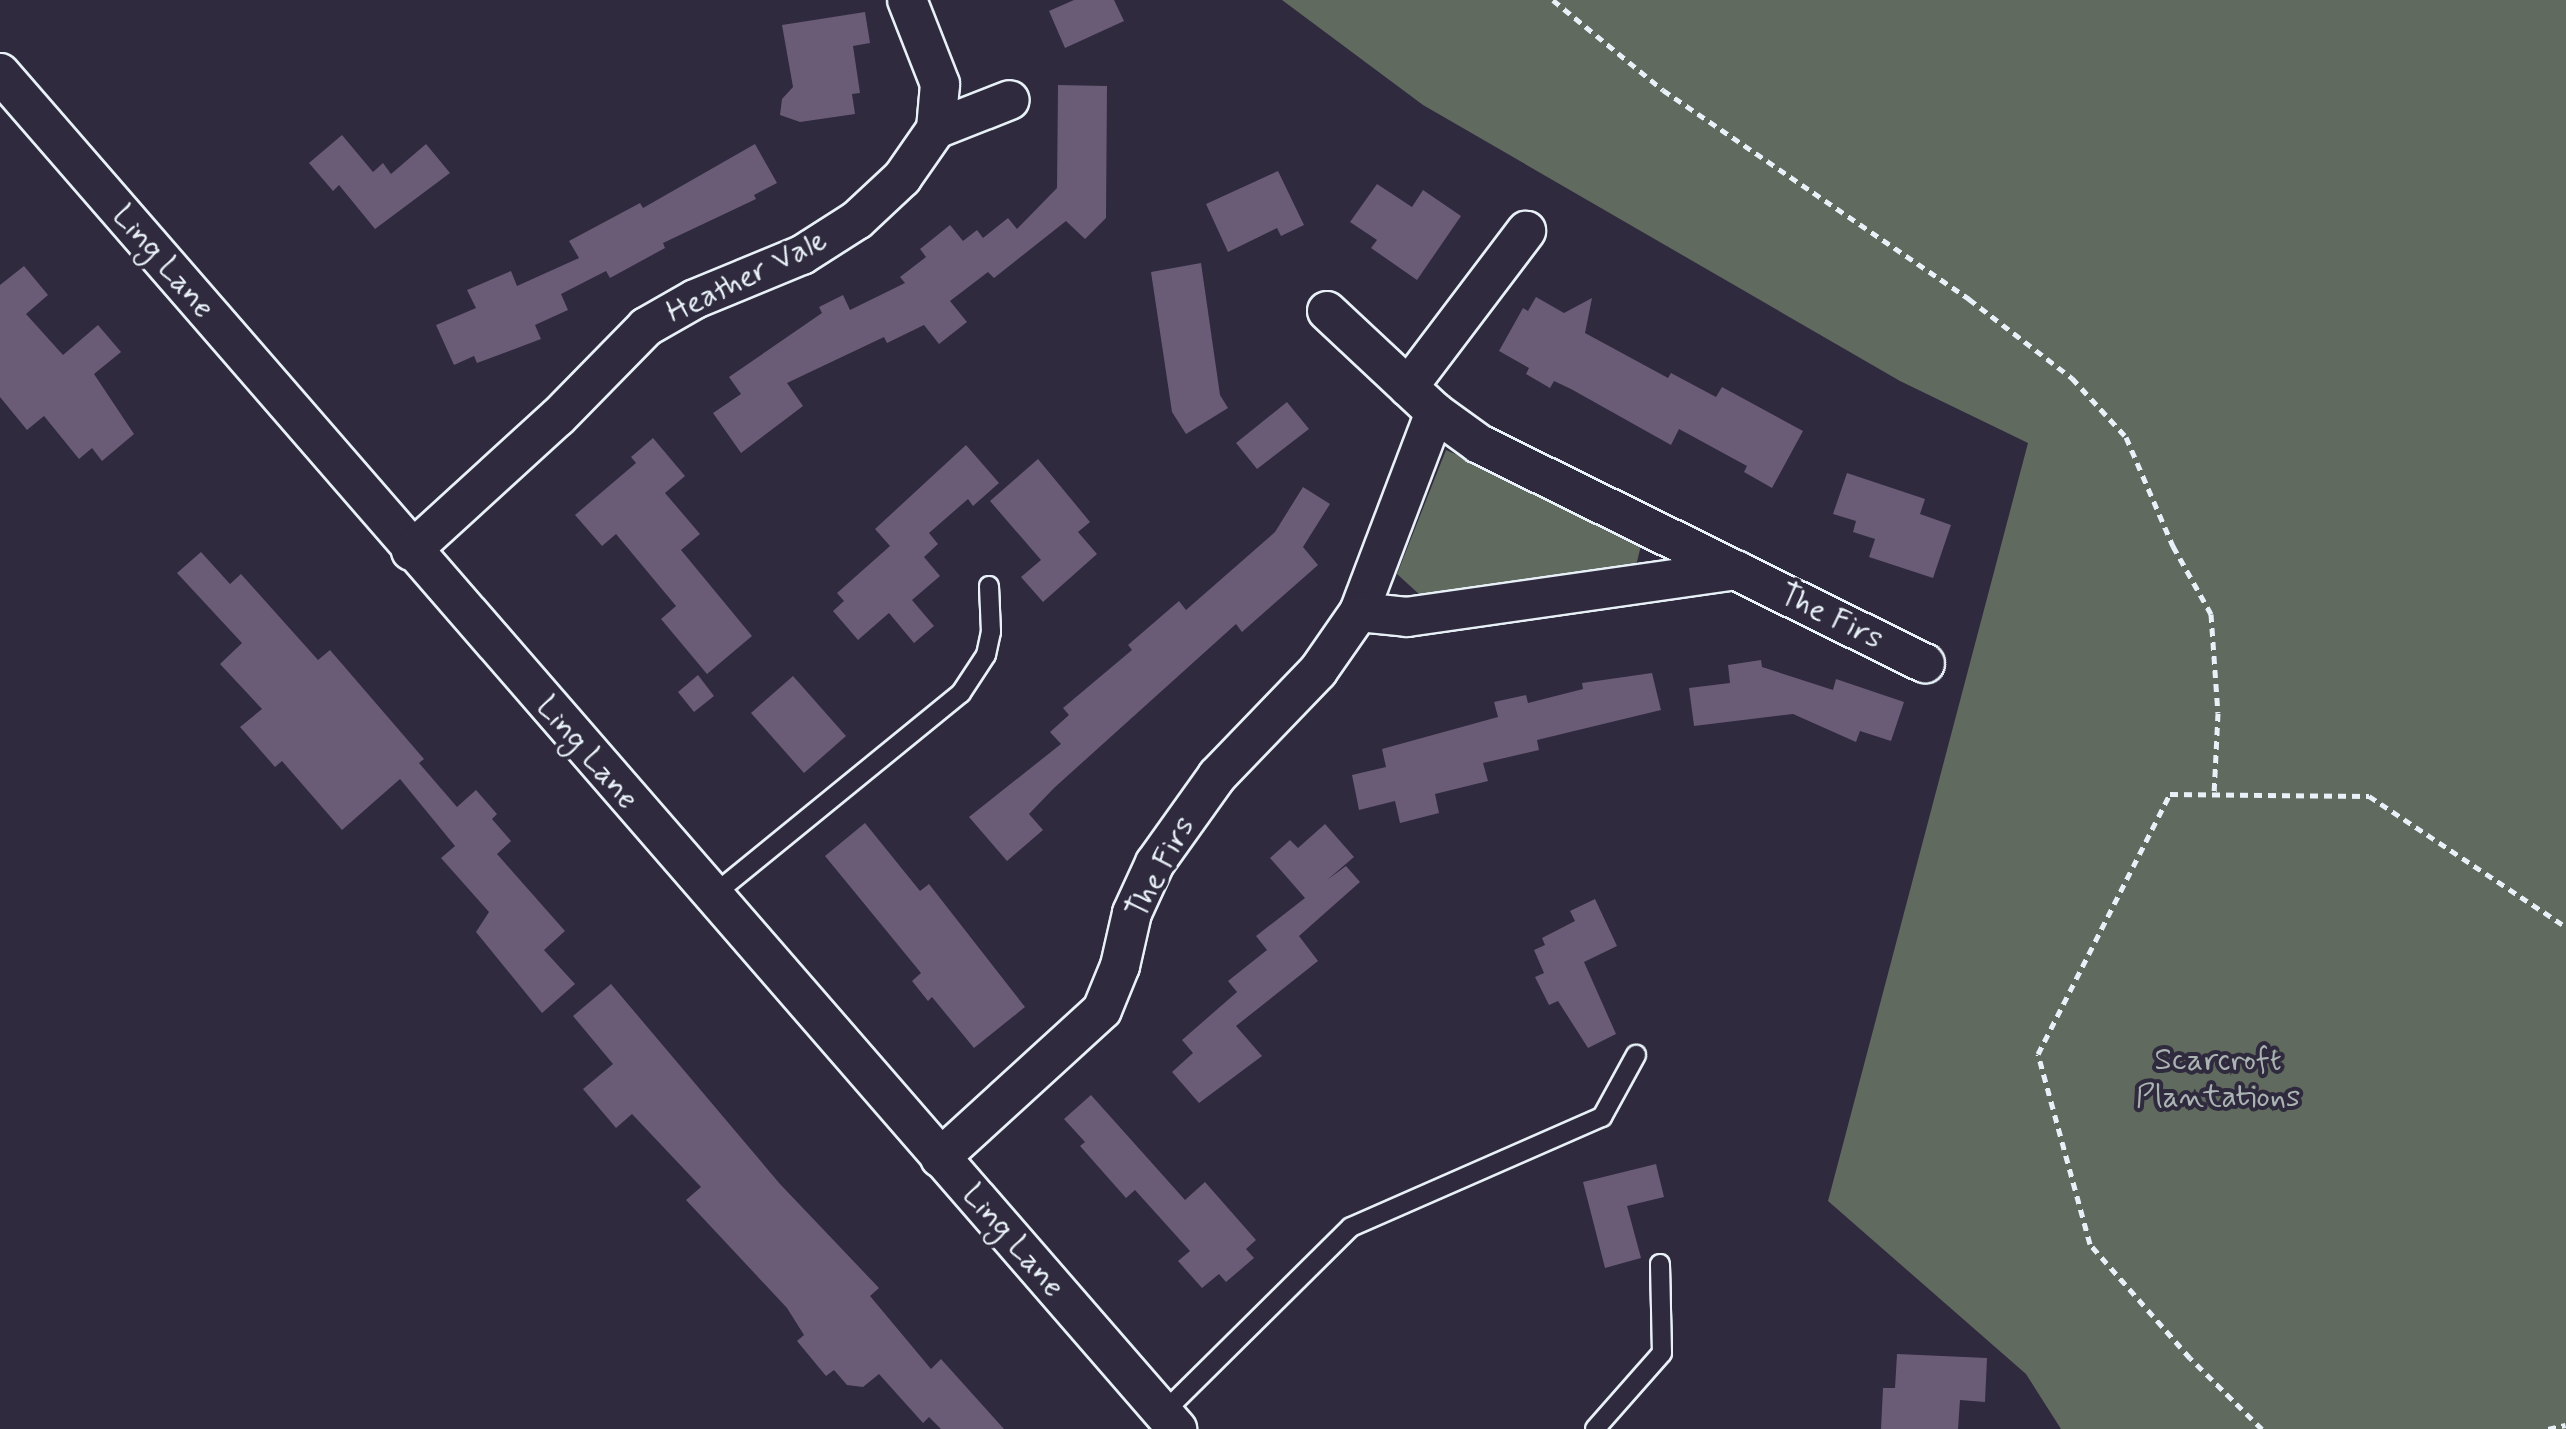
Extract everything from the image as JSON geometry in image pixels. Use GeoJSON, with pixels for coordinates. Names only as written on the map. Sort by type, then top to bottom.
{"type":"FeatureCollection","features":[{"type":"Feature","properties":{"kind":"street","name":"Heather Vale"},"geometry":{"type":"LineString","coordinates":[[411,551],[558,417],[646,327],[695,299],[802,255],[857,220],[902,178],[936,129],[940,84],[907,0]]}},
{"type":"Feature","properties":{"kind":"street","name":"Ling Lane"},"geometry":{"type":"LineString","coordinates":[[0,73],[411,551],[1170,1421]]}},
{"type":"Feature","properties":{"kind":"street"},"geometry":{"type":"LineString","coordinates":[[936,129],[1010,100]]}},
{"type":"Feature","properties":{"kind":"street"},"geometry":{"type":"LineString","coordinates":[[1408,387],[1526,231]]}},
{"type":"Feature","properties":{"kind":"street","name":"The Firs"},"geometry":{"type":"LineString","coordinates":[[1327,311],[1435,412],[1479,444],[1925,663]]}},
{"type":"Feature","properties":{"kind":"street","name":"The Firs"},"geometry":{"type":"LineString","coordinates":[[940,1158],[1102,1010],[1120,966],[1132,913],[1163,852],[1217,776],[1318,671],[1359,612],[1435,412]]}},
{"type":"Feature","properties":{"kind":"street"},"geometry":{"type":"LineString","coordinates":[[1359,612],[1407,617],[1736,570]]}},
{"type":"Feature","properties":{"kind":"lane"},"geometry":{"type":"LineString","coordinates":[[712,896],[961,693],[986,655],[991,632],[989,586]]}},
{"type":"Feature","properties":{"kind":"lane"},"geometry":{"type":"LineString","coordinates":[[1170,1421],[1351,1227],[1602,1117],[1636,1055]]}},
{"type":"Feature","properties":{"kind":"lane"},"geometry":{"type":"LineString","coordinates":[[1595,1429],[1662,1353],[1660,1264]]}},
{"type":"Feature","properties":{"kind":"path"},"geometry":{"type":"LineString","coordinates":[[1553,0],[1663,90],[1969,299],[2072,378],[2126,437],[2173,546],[2211,614],[2218,713],[2214,794]]}},
{"type":"Feature","properties":{"kind":"path"},"geometry":{"type":"LineString","coordinates":[[2262,1429],[2190,1358],[2090,1244],[2038,1054],[2170,794],[2369,796],[2566,927]]}},
{"type":"Feature","properties":{"kind":"path"},"geometry":{"type":"LineString","coordinates":[[2548,1429],[2566,1425]]}},
{"type":"Feature","properties":{"kind":"green space","name":"Scarcroft Plantations"},"geometry":{"type":"Polygon","coordinates":[[[1282,0],[2566,0],[2566,1429],[2061,1429],[2026,1374],[1828,1201],[2028,443],[1900,381],[1423,105],[1282,0]]]}},
{"type":"Feature","properties":{"kind":"green space"},"geometry":{"type":"Polygon","coordinates":[[[1446,450],[1643,537],[1636,566],[1420,595],[1397,574],[1446,450]]]}},
{"type":"Feature","properties":{"kind":"building"},"geometry":{"type":"Polygon","coordinates":[[[1074,0],[1114,0],[1124,21],[1065,48],[1049,11],[1074,0]]]}},
{"type":"Feature","properties":{"kind":"building"},"geometry":{"type":"Polygon","coordinates":[[[865,12],[870,43],[853,46],[860,93],[852,94],[855,114],[800,122],[780,115],[782,99],[793,87],[782,25],[865,12]]]}},
{"type":"Feature","properties":{"kind":"building"},"geometry":{"type":"Polygon","coordinates":[[[1058,85],[1107,86],[1106,218],[1085,239],[1066,221],[994,278],[988,272],[950,301],[967,322],[939,344],[924,325],[887,343],[884,337],[787,383],[803,406],[741,453],[713,413],[741,394],[729,377],[822,313],[819,307],[843,295],[850,310],[905,283],[900,277],[926,257],[920,249],[950,225],[963,241],[977,230],[983,238],[1008,218],[1017,229],[1057,188],[1058,85]]]}},
{"type":"Feature","properties":{"kind":"building"},"geometry":{"type":"Polygon","coordinates":[[[342,135],[373,172],[383,163],[391,174],[426,144],[450,173],[375,229],[339,185],[333,191],[309,163],[342,135]]]}},
{"type":"Feature","properties":{"kind":"building"},"geometry":{"type":"Polygon","coordinates":[[[755,144],[777,183],[754,195],[756,199],[663,243],[665,248],[610,278],[606,271],[561,294],[568,310],[535,325],[541,339],[477,363],[474,356],[454,365],[436,325],[476,308],[467,290],[511,271],[517,286],[579,258],[569,241],[640,203],[643,208],[755,144]]]}},
{"type":"Feature","properties":{"kind":"building"},"geometry":{"type":"Polygon","coordinates":[[[1278,171],[1304,225],[1281,236],[1277,228],[1228,252],[1206,204],[1278,171]]]}},
{"type":"Feature","properties":{"kind":"building"},"geometry":{"type":"Polygon","coordinates":[[[1377,184],[1412,207],[1423,190],[1461,216],[1417,280],[1371,248],[1377,240],[1350,222],[1377,184]]]}},
{"type":"Feature","properties":{"kind":"building"},"geometry":{"type":"Polygon","coordinates":[[[1201,263],[1220,395],[1228,408],[1186,434],[1172,412],[1151,272],[1201,263]]]}},
{"type":"Feature","properties":{"kind":"building"},"geometry":{"type":"Polygon","coordinates":[[[24,266],[48,295],[26,314],[63,355],[98,325],[121,352],[94,374],[134,434],[102,461],[92,448],[79,459],[44,416],[27,430],[0,397],[0,285],[24,266]]]}},
{"type":"Feature","properties":{"kind":"building"},"geometry":{"type":"Polygon","coordinates":[[[1536,297],[1564,313],[1592,298],[1585,333],[1668,378],[1671,373],[1716,397],[1722,387],[1803,431],[1772,488],[1744,472],[1747,466],[1679,429],[1671,445],[1571,389],[1554,381],[1550,388],[1526,374],[1529,368],[1499,351],[1523,308],[1528,311],[1536,297]]]}},
{"type":"Feature","properties":{"kind":"building"},"geometry":{"type":"Polygon","coordinates":[[[1287,402],[1309,429],[1257,469],[1236,443],[1287,402]]]}},
{"type":"Feature","properties":{"kind":"building"},"geometry":{"type":"Polygon","coordinates":[[[653,438],[685,476],[665,493],[700,534],[681,550],[752,636],[707,674],[661,619],[676,606],[616,534],[602,546],[575,515],[636,463],[631,457],[653,438]]]}},
{"type":"Feature","properties":{"kind":"building"},"geometry":{"type":"Polygon","coordinates":[[[966,445],[999,483],[973,506],[968,499],[929,533],[938,544],[924,557],[940,576],[912,600],[934,626],[914,643],[889,613],[858,640],[833,611],[844,601],[837,593],[890,546],[875,529],[966,445]]]}},
{"type":"Feature","properties":{"kind":"building"},"geometry":{"type":"Polygon","coordinates":[[[1038,459],[1090,522],[1078,532],[1097,554],[1043,602],[1021,577],[1041,560],[990,501],[1038,459]]]}},
{"type":"Feature","properties":{"kind":"building"},"geometry":{"type":"Polygon","coordinates":[[[1847,473],[1925,499],[1920,514],[1951,525],[1933,578],[1869,557],[1875,539],[1853,532],[1856,521],[1833,514],[1847,473]]]}},
{"type":"Feature","properties":{"kind":"building"},"geometry":{"type":"Polygon","coordinates":[[[1303,487],[1330,504],[1303,547],[1318,565],[1242,632],[1236,624],[1054,788],[1029,814],[1043,830],[1007,861],[969,817],[1061,744],[1050,732],[1069,715],[1063,708],[1132,650],[1128,645],[1179,601],[1186,610],[1275,532],[1303,487]]]}},
{"type":"Feature","properties":{"kind":"building"},"geometry":{"type":"Polygon","coordinates":[[[201,552],[230,584],[241,574],[318,660],[330,650],[424,759],[419,763],[457,807],[476,790],[497,814],[492,819],[511,841],[497,854],[565,931],[544,950],[575,984],[542,1013],[476,932],[489,912],[441,858],[455,846],[400,779],[342,830],[282,761],[275,767],[240,727],[262,709],[220,664],[242,643],[177,573],[201,552]]]}},
{"type":"Feature","properties":{"kind":"building"},"geometry":{"type":"Polygon","coordinates":[[[1761,660],[1762,667],[1833,690],[1836,679],[1904,702],[1891,741],[1860,731],[1856,742],[1793,714],[1694,726],[1689,688],[1730,683],[1728,665],[1761,660]]]}},
{"type":"Feature","properties":{"kind":"building"},"geometry":{"type":"Polygon","coordinates":[[[1652,673],[1661,710],[1537,740],[1539,750],[1483,763],[1488,781],[1435,794],[1439,813],[1400,823],[1395,801],[1359,810],[1352,775],[1386,767],[1382,749],[1498,717],[1494,702],[1526,695],[1528,703],[1583,689],[1582,683],[1652,673]]]}},
{"type":"Feature","properties":{"kind":"building"},"geometry":{"type":"Polygon","coordinates":[[[698,675],[714,696],[694,712],[678,692],[698,675]]]}},
{"type":"Feature","properties":{"kind":"building"},"geometry":{"type":"Polygon","coordinates":[[[793,676],[846,736],[804,773],[751,713],[793,676]]]}},
{"type":"Feature","properties":{"kind":"building"},"geometry":{"type":"Polygon","coordinates":[[[865,823],[920,891],[929,884],[1025,1007],[974,1048],[932,997],[928,1001],[912,981],[921,973],[825,856],[865,823]]]}},
{"type":"Feature","properties":{"kind":"building"},"geometry":{"type":"Polygon","coordinates":[[[1325,824],[1354,857],[1327,880],[1346,866],[1360,882],[1299,936],[1318,961],[1236,1026],[1262,1056],[1199,1103],[1172,1072],[1193,1053],[1182,1040],[1237,992],[1228,981],[1267,950],[1256,936],[1305,898],[1270,858],[1290,840],[1298,848],[1325,824]]]}},
{"type":"Feature","properties":{"kind":"building"},"geometry":{"type":"Polygon","coordinates":[[[1595,899],[1617,946],[1584,962],[1616,1034],[1588,1048],[1558,1001],[1549,1005],[1535,977],[1544,973],[1534,950],[1545,945],[1542,938],[1575,921],[1570,911],[1595,899]]]}},
{"type":"Feature","properties":{"kind":"building"},"geometry":{"type":"Polygon","coordinates":[[[611,984],[780,1184],[879,1288],[870,1296],[931,1369],[941,1359],[1004,1429],[941,1429],[929,1417],[923,1423],[879,1374],[863,1387],[847,1385],[834,1370],[826,1376],[797,1341],[804,1335],[787,1308],[686,1200],[701,1187],[632,1114],[616,1128],[583,1089],[613,1064],[573,1016],[611,984]]]}},
{"type":"Feature","properties":{"kind":"building"},"geometry":{"type":"Polygon","coordinates":[[[1091,1095],[1185,1200],[1205,1182],[1256,1240],[1246,1249],[1254,1258],[1226,1282],[1219,1274],[1202,1288],[1178,1261],[1190,1251],[1135,1190],[1126,1198],[1080,1146],[1085,1142],[1064,1119],[1091,1095]]]}},
{"type":"Feature","properties":{"kind":"building"},"geometry":{"type":"Polygon","coordinates":[[[1656,1164],[1664,1197],[1627,1206],[1641,1258],[1605,1268],[1583,1182],[1656,1164]]]}},
{"type":"Feature","properties":{"kind":"building"},"geometry":{"type":"Polygon","coordinates":[[[1897,1354],[1987,1358],[1985,1402],[1960,1400],[1958,1429],[1881,1429],[1883,1388],[1895,1388],[1897,1354]]]}}]}
